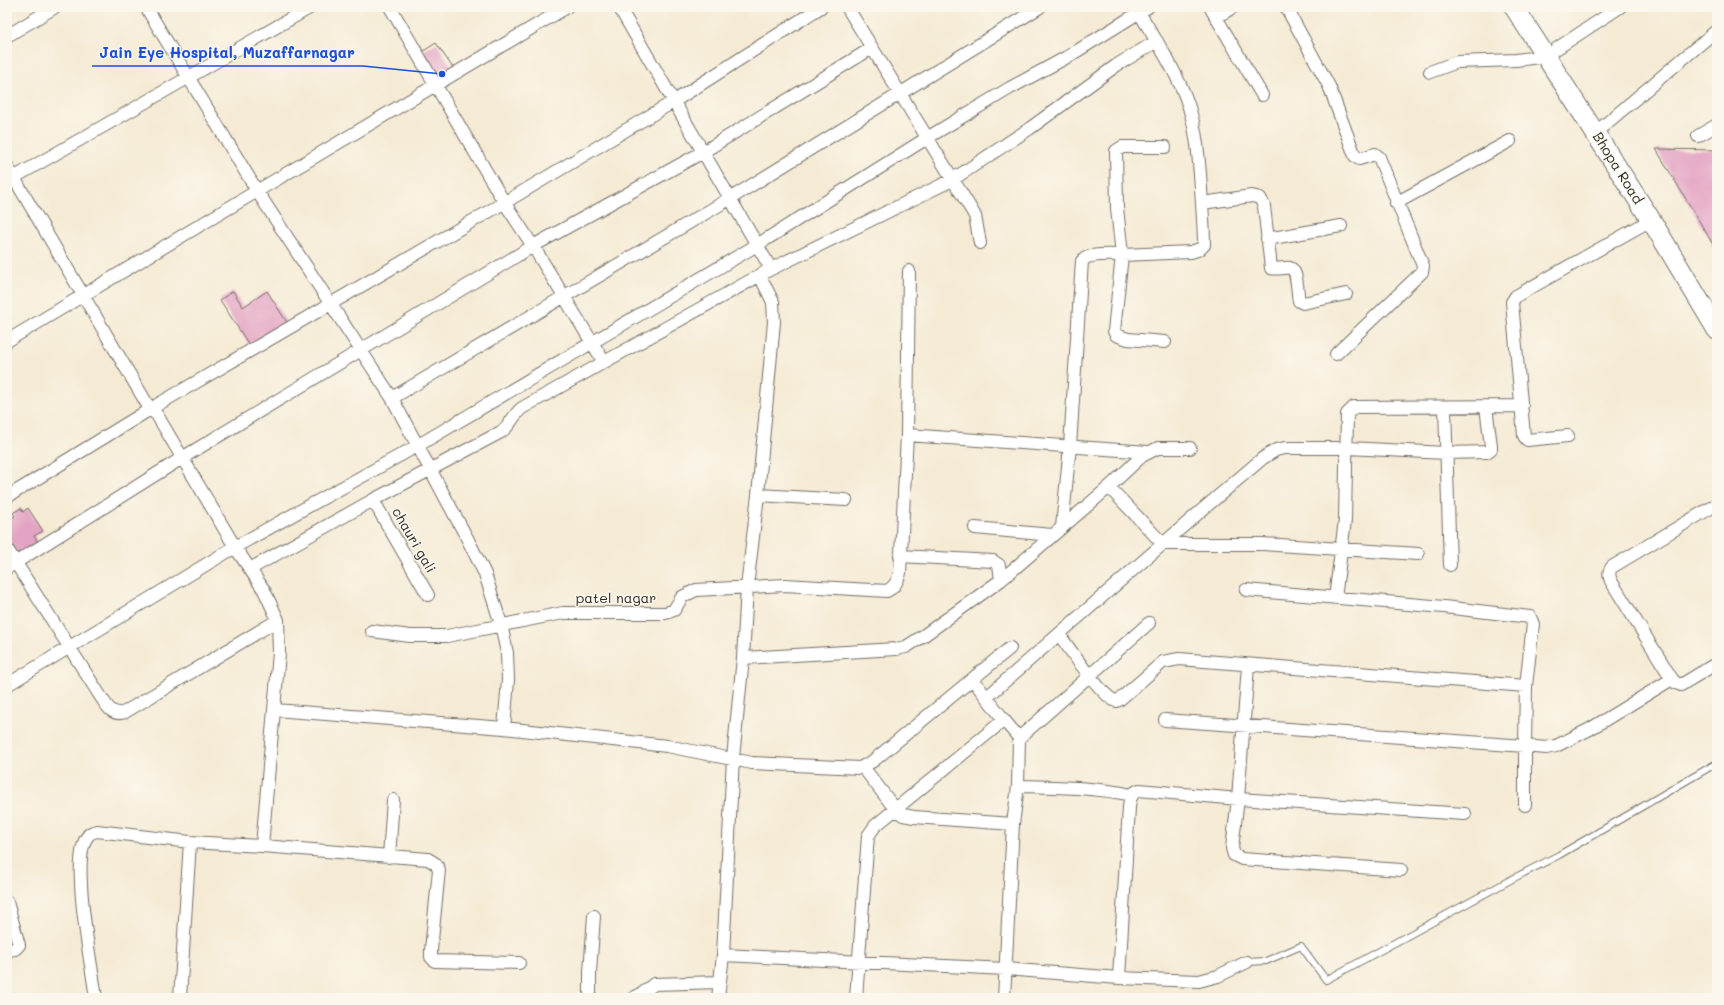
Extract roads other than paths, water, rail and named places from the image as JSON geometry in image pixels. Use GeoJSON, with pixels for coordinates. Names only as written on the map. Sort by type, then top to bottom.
{"type":"FeatureCollection","features":[{"type":"Feature","properties":{"kind":"main road","name":"Bhopa Road"},"geometry":{"type":"LineString","coordinates":[[1514,7],[1551,52]]}},
{"type":"Feature","properties":{"kind":"main road","name":"Bhopa Road"},"geometry":{"type":"LineString","coordinates":[[1529,7],[1551,52],[1600,129],[1651,220],[1717,330]]}},
{"type":"Feature","properties":{"kind":"main road","name":"Bhopa Road"},"geometry":{"type":"LineString","coordinates":[[1600,129],[1661,213],[1717,306]]}},
{"type":"Feature","properties":{"kind":"street"},"geometry":{"type":"LineString","coordinates":[[7,36],[55,7]]}},
{"type":"Feature","properties":{"kind":"street"},"geometry":{"type":"LineString","coordinates":[[146,7],[188,79],[257,191],[332,303],[392,398],[485,574],[501,624],[506,653],[508,680],[504,728]]}},
{"type":"Feature","properties":{"kind":"street"},"geometry":{"type":"LineString","coordinates":[[10,180],[311,7]]}},
{"type":"Feature","properties":{"kind":"street"},"geometry":{"type":"LineString","coordinates":[[390,7],[437,85],[504,202],[534,246],[604,362]]}},
{"type":"Feature","properties":{"kind":"street"},"geometry":{"type":"LineString","coordinates":[[7,342],[84,294],[567,7]]}},
{"type":"Feature","properties":{"kind":"street"},"geometry":{"type":"LineString","coordinates":[[619,7],[771,269]]}},
{"type":"Feature","properties":{"kind":"street"},"geometry":{"type":"LineString","coordinates":[[7,497],[150,409],[673,102],[821,7]]}},
{"type":"Feature","properties":{"kind":"street"},"geometry":{"type":"LineString","coordinates":[[847,7],[975,216],[980,242]]}},
{"type":"Feature","properties":{"kind":"street"},"geometry":{"type":"LineString","coordinates":[[392,398],[731,198],[900,95],[1040,7]]}},
{"type":"Feature","properties":{"kind":"street"},"geometry":{"type":"LineString","coordinates":[[1210,7],[1262,95]]}},
{"type":"Feature","properties":{"kind":"street"},"geometry":{"type":"LineString","coordinates":[[1217,17],[1233,7]]}},
{"type":"Feature","properties":{"kind":"street"},"geometry":{"type":"LineString","coordinates":[[1286,7],[1329,86],[1355,156],[1358,159],[1371,154],[1377,155],[1423,269],[1422,272],[1397,297],[1336,354]]}},
{"type":"Feature","properties":{"kind":"street"},"geometry":{"type":"LineString","coordinates":[[1430,72],[1457,62],[1516,60],[1551,52],[1620,7]]}},
{"type":"Feature","properties":{"kind":"street"},"geometry":{"type":"LineString","coordinates":[[7,685],[71,648],[235,547],[417,446],[757,245],[927,138],[1010,88],[1069,56],[1141,9],[1177,78],[1188,103],[1199,153],[1204,246],[1200,249],[1170,254],[1091,256],[1084,258],[1082,261],[1070,446],[1062,527]]}},
{"type":"Feature","properties":{"kind":"street"},"geometry":{"type":"LineString","coordinates":[[1600,129],[1717,30]]}},
{"type":"Feature","properties":{"kind":"street"},"geometry":{"type":"LineString","coordinates":[[250,569],[373,500],[501,432],[510,425],[516,414],[522,408],[771,269],[952,180],[1024,133],[1117,65],[1157,41]]}},
{"type":"Feature","properties":{"kind":"street"},"geometry":{"type":"LineString","coordinates":[[11,565],[182,458],[534,246],[704,152],[872,48]]}},
{"type":"Feature","properties":{"kind":"street"},"geometry":{"type":"LineString","coordinates":[[1698,136],[1717,125]]}},
{"type":"Feature","properties":{"kind":"street"},"geometry":{"type":"LineString","coordinates":[[1396,203],[1510,140]]}},
{"type":"Feature","properties":{"kind":"street"},"geometry":{"type":"LineString","coordinates":[[1165,148],[1122,147],[1116,151],[1117,208],[1122,255],[1116,300],[1115,334],[1118,337],[1165,342]]}},
{"type":"Feature","properties":{"kind":"street"},"geometry":{"type":"LineString","coordinates":[[7,166],[10,180],[84,294],[150,409],[157,415],[235,547],[264,590],[278,620],[279,653],[275,710],[262,846]]}},
{"type":"Feature","properties":{"kind":"street"},"geometry":{"type":"LineString","coordinates":[[1202,202],[1252,196],[1260,198],[1264,206],[1271,268],[1293,269],[1296,273],[1299,301],[1303,303],[1346,294]]}},
{"type":"Feature","properties":{"kind":"street"},"geometry":{"type":"LineString","coordinates":[[1568,436],[1527,440],[1523,432],[1522,406],[1512,306],[1513,299],[1651,220]]}},
{"type":"Feature","properties":{"kind":"street"},"geometry":{"type":"LineString","coordinates":[[1267,238],[1341,226]]}},
{"type":"Feature","properties":{"kind":"street","name":"patel nagar"},"geometry":{"type":"LineString","coordinates":[[501,624],[563,613],[666,613],[674,610],[682,598],[691,591],[747,586],[786,585],[887,591],[892,589],[898,581],[907,435],[909,271]]}},
{"type":"Feature","properties":{"kind":"street"},"geometry":{"type":"LineString","coordinates":[[718,998],[723,956],[733,758],[743,658],[747,586],[758,495],[774,316],[771,296],[760,276]]}},
{"type":"Feature","properties":{"kind":"street"},"geometry":{"type":"LineString","coordinates":[[1336,598],[1345,520],[1348,448],[1347,414],[1354,407],[1522,406]]}},
{"type":"Feature","properties":{"kind":"street"},"geometry":{"type":"LineString","coordinates":[[1444,407],[1450,565]]}},
{"type":"Feature","properties":{"kind":"street"},"geometry":{"type":"LineString","coordinates":[[987,697],[1271,452],[1285,448],[1348,448],[1446,453],[1487,452],[1491,448],[1486,407]]}},
{"type":"Feature","properties":{"kind":"street"},"geometry":{"type":"LineString","coordinates":[[907,435],[1148,452]]}},
{"type":"Feature","properties":{"kind":"street"},"geometry":{"type":"LineString","coordinates":[[743,658],[896,649],[906,647],[1001,580],[1109,487],[1142,456],[1158,448],[1190,448]]}},
{"type":"Feature","properties":{"kind":"street"},"geometry":{"type":"LineString","coordinates":[[1109,487],[1163,544],[1263,544],[1418,554]]}},
{"type":"Feature","properties":{"kind":"street"},"geometry":{"type":"LineString","coordinates":[[758,495],[846,500]]}},
{"type":"Feature","properties":{"kind":"street","name":"chauri gali"},"geometry":{"type":"LineString","coordinates":[[373,500],[428,595]]}},
{"type":"Feature","properties":{"kind":"street"},"geometry":{"type":"LineString","coordinates":[[1717,504],[1612,567],[1609,571],[1611,581],[1672,679],[1676,683],[1681,685],[1717,663]]}},
{"type":"Feature","properties":{"kind":"street"},"geometry":{"type":"LineString","coordinates":[[976,528],[1052,536]]}},
{"type":"Feature","properties":{"kind":"street"},"geometry":{"type":"LineString","coordinates":[[7,549],[11,565],[71,648],[98,694],[110,710],[120,714],[278,620]]}},
{"type":"Feature","properties":{"kind":"street"},"geometry":{"type":"LineString","coordinates":[[900,556],[993,561],[999,565],[1001,580]]}},
{"type":"Feature","properties":{"kind":"street"},"geometry":{"type":"LineString","coordinates":[[1246,590],[1444,607],[1530,617],[1533,624],[1526,686],[1525,805]]}},
{"type":"Feature","properties":{"kind":"street"},"geometry":{"type":"LineString","coordinates":[[1019,738],[1148,623]]}},
{"type":"Feature","properties":{"kind":"street"},"geometry":{"type":"LineString","coordinates":[[372,631],[410,636],[447,636],[476,631],[501,624]]}},
{"type":"Feature","properties":{"kind":"street"},"geometry":{"type":"LineString","coordinates":[[1059,634],[1090,676],[1110,699],[1116,701],[1163,662],[1178,659],[1248,666],[1526,686]]}},
{"type":"Feature","properties":{"kind":"street"},"geometry":{"type":"LineString","coordinates":[[275,710],[504,728],[667,746],[752,763],[852,769],[863,767],[873,761],[1010,648]]}},
{"type":"Feature","properties":{"kind":"street"},"geometry":{"type":"LineString","coordinates":[[1248,666],[1238,799],[1232,848],[1233,853],[1237,857],[1401,870]]}},
{"type":"Feature","properties":{"kind":"street"},"geometry":{"type":"LineString","coordinates":[[1165,720],[1546,748],[1556,746],[1590,729],[1672,679]]}},
{"type":"Feature","properties":{"kind":"street"},"geometry":{"type":"LineString","coordinates":[[973,680],[1019,738],[1018,786],[1013,824],[1004,998]]}},
{"type":"Feature","properties":{"kind":"street"},"geometry":{"type":"LineString","coordinates":[[856,998],[868,836],[876,826],[1004,720]]}},
{"type":"Feature","properties":{"kind":"street"},"geometry":{"type":"LineString","coordinates":[[863,767],[896,810],[903,815],[1013,824]]}},
{"type":"Feature","properties":{"kind":"street"},"geometry":{"type":"LineString","coordinates":[[1018,786],[1109,790],[1132,794],[1139,790],[1238,799],[1465,814]]}},
{"type":"Feature","properties":{"kind":"street"},"geometry":{"type":"LineString","coordinates":[[1119,978],[1129,807],[1132,794]]}},
{"type":"Feature","properties":{"kind":"street"},"geometry":{"type":"LineString","coordinates":[[389,857],[393,800]]}},
{"type":"Feature","properties":{"kind":"street"},"geometry":{"type":"LineString","coordinates":[[96,998],[80,873],[83,846],[86,838],[89,834],[97,831],[190,842],[428,859],[434,861],[438,867],[431,957],[435,961],[519,963]]}},
{"type":"Feature","properties":{"kind":"street"},"geometry":{"type":"LineString","coordinates":[[180,998],[190,842]]}},
{"type":"Feature","properties":{"kind":"street"},"geometry":{"type":"LineString","coordinates":[[7,902],[19,945],[15,950],[7,950]]}},
{"type":"Feature","properties":{"kind":"street"},"geometry":{"type":"LineString","coordinates":[[590,998],[590,972],[594,916]]}},
{"type":"Feature","properties":{"kind":"street"},"geometry":{"type":"LineString","coordinates":[[723,956],[1006,969],[1119,978],[1199,981],[1208,980],[1247,962]]}},
{"type":"Feature","properties":{"kind":"street"},"geometry":{"type":"LineString","coordinates":[[633,998],[643,993],[654,984],[720,982]]}},
{"type":"Feature","properties":{"kind":"lane"},"geometry":{"type":"LineString","coordinates":[[1247,962],[1266,961],[1301,946],[1326,980],[1514,878],[1559,856],[1717,763]]}},
{"type":"Feature","properties":{"kind":"place","name":"Jain Eye Hospital, Muzaffarnagar"},"geometry":{"type":"Point","coordinates":[442,74]}}]}
